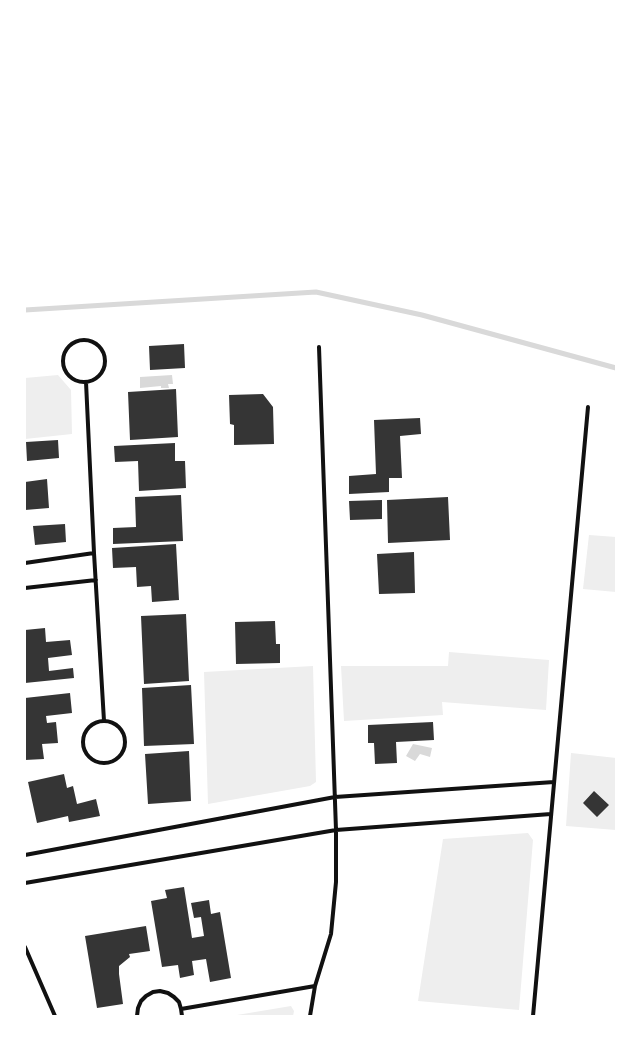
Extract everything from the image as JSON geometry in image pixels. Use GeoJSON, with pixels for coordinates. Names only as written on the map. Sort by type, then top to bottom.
{"type":"FeatureCollection","features":[{"type":"Feature","properties":{"kind":"street"},"geometry":{"type":"LineString","coordinates":[[86,340],[99,346],[105,357],[103,371],[93,380],[86,382],[79,382],[73,379],[68,374],[63,361],[68,348],[79,341],[86,340]]}},
{"type":"Feature","properties":{"kind":"street"},"geometry":{"type":"LineString","coordinates":[[310,1016],[315,986],[331,934],[336,882],[335,797],[319,347]]}},
{"type":"Feature","properties":{"kind":"street"},"geometry":{"type":"LineString","coordinates":[[86,382],[104,721]]}},
{"type":"Feature","properties":{"kind":"street"},"geometry":{"type":"LineString","coordinates":[[533,1016],[588,407]]}},
{"type":"Feature","properties":{"kind":"street"},"geometry":{"type":"LineString","coordinates":[[25,563],[94,553]]}},
{"type":"Feature","properties":{"kind":"street"},"geometry":{"type":"LineString","coordinates":[[25,588],[96,580]]}},
{"type":"Feature","properties":{"kind":"street"},"geometry":{"type":"LineString","coordinates":[[104,721],[117,725],[125,736],[124,750],[115,760],[108,762],[95,760],[86,751],[84,744],[87,731],[97,722],[104,721]]}},
{"type":"Feature","properties":{"kind":"street"},"geometry":{"type":"LineString","coordinates":[[25,855],[335,797],[554,782]]}},
{"type":"Feature","properties":{"kind":"street"},"geometry":{"type":"LineString","coordinates":[[25,883],[336,830],[551,814]]}},
{"type":"Feature","properties":{"kind":"street"},"geometry":{"type":"LineString","coordinates":[[25,946],[55,1016]]}},
{"type":"Feature","properties":{"kind":"street"},"geometry":{"type":"LineString","coordinates":[[182,1009],[315,986]]}},
{"type":"Feature","properties":{"kind":"street"},"geometry":{"type":"LineString","coordinates":[[137,1016],[141,1001],[153,992],[168,993],[174,996],[182,1009],[182,1016]]}},
{"type":"Feature","properties":{"kind":"shaded area"},"geometry":{"type":"Polygon","coordinates":[[[58,375],[71,390],[72,434],[25,439],[25,378],[58,375]]]}},
{"type":"Feature","properties":{"kind":"shaded area"},"geometry":{"type":"Polygon","coordinates":[[[172,375],[173,384],[168,384],[169,388],[161,388],[161,386],[140,388],[140,377],[172,375]]]}},
{"type":"Feature","properties":{"kind":"shaded area"},"geometry":{"type":"Polygon","coordinates":[[[589,535],[616,537],[616,592],[583,589],[589,535]]]}},
{"type":"Feature","properties":{"kind":"shaded area"},"geometry":{"type":"Polygon","coordinates":[[[449,652],[549,660],[546,710],[442,702],[443,715],[344,721],[341,666],[448,666],[449,652]]]}},
{"type":"Feature","properties":{"kind":"shaded area"},"geometry":{"type":"Polygon","coordinates":[[[313,666],[316,782],[310,786],[208,804],[204,672],[313,666]]]}},
{"type":"Feature","properties":{"kind":"shaded area"},"geometry":{"type":"Polygon","coordinates":[[[413,744],[432,748],[430,757],[420,754],[415,761],[406,756],[413,744]]]}},
{"type":"Feature","properties":{"kind":"shaded area"},"geometry":{"type":"Polygon","coordinates":[[[571,753],[616,758],[616,830],[566,826],[571,753]]]}},
{"type":"Feature","properties":{"kind":"shaded area"},"geometry":{"type":"Polygon","coordinates":[[[528,833],[533,840],[519,1010],[418,1001],[443,839],[528,833]]]}},
{"type":"Feature","properties":{"kind":"shaded area"},"geometry":{"type":"Polygon","coordinates":[[[291,1006],[294,1011],[293,1016],[231,1016],[291,1006]]]}},
{"type":"Feature","properties":{"kind":"building"},"geometry":{"type":"Polygon","coordinates":[[[184,344],[185,368],[150,370],[149,346],[184,344]]]}},
{"type":"Feature","properties":{"kind":"building"},"geometry":{"type":"Polygon","coordinates":[[[176,389],[178,437],[130,440],[128,392],[176,389]]]}},
{"type":"Feature","properties":{"kind":"building"},"geometry":{"type":"Polygon","coordinates":[[[263,394],[273,407],[274,444],[234,445],[234,425],[230,424],[229,395],[263,394]]]}},
{"type":"Feature","properties":{"kind":"building"},"geometry":{"type":"Polygon","coordinates":[[[420,418],[421,434],[400,436],[402,478],[389,478],[389,492],[349,494],[349,476],[376,474],[374,420],[420,418]]]}},
{"type":"Feature","properties":{"kind":"building"},"geometry":{"type":"Polygon","coordinates":[[[58,440],[59,458],[27,461],[26,442],[58,440]]]}},
{"type":"Feature","properties":{"kind":"building"},"geometry":{"type":"Polygon","coordinates":[[[175,443],[175,461],[185,461],[186,488],[139,491],[138,461],[115,462],[114,446],[175,443]]]}},
{"type":"Feature","properties":{"kind":"building"},"geometry":{"type":"Polygon","coordinates":[[[47,479],[49,508],[25,510],[25,482],[47,479]]]}},
{"type":"Feature","properties":{"kind":"building"},"geometry":{"type":"Polygon","coordinates":[[[181,495],[183,541],[113,544],[113,528],[136,527],[135,497],[181,495]]]}},
{"type":"Feature","properties":{"kind":"building"},"geometry":{"type":"Polygon","coordinates":[[[448,497],[450,540],[388,543],[387,500],[448,497]]]}},
{"type":"Feature","properties":{"kind":"building"},"geometry":{"type":"Polygon","coordinates":[[[382,500],[382,519],[350,520],[349,501],[382,500]]]}},
{"type":"Feature","properties":{"kind":"building"},"geometry":{"type":"Polygon","coordinates":[[[65,524],[66,542],[35,545],[33,526],[65,524]]]}},
{"type":"Feature","properties":{"kind":"building"},"geometry":{"type":"Polygon","coordinates":[[[176,544],[179,600],[152,602],[151,586],[137,587],[136,567],[113,568],[112,548],[176,544]]]}},
{"type":"Feature","properties":{"kind":"building"},"geometry":{"type":"Polygon","coordinates":[[[414,552],[415,593],[379,594],[377,554],[414,552]]]}},
{"type":"Feature","properties":{"kind":"building"},"geometry":{"type":"Polygon","coordinates":[[[186,614],[189,681],[144,684],[141,616],[186,614]]]}},
{"type":"Feature","properties":{"kind":"building"},"geometry":{"type":"Polygon","coordinates":[[[275,621],[276,644],[280,644],[280,663],[236,664],[235,622],[275,621]]]}},
{"type":"Feature","properties":{"kind":"building"},"geometry":{"type":"Polygon","coordinates":[[[45,628],[46,642],[70,640],[72,655],[48,658],[49,671],[73,668],[74,678],[25,683],[25,630],[45,628]]]}},
{"type":"Feature","properties":{"kind":"building"},"geometry":{"type":"Polygon","coordinates":[[[191,685],[194,744],[144,746],[142,688],[191,685]]]}},
{"type":"Feature","properties":{"kind":"building"},"geometry":{"type":"Polygon","coordinates":[[[70,693],[72,713],[46,716],[47,723],[56,722],[58,743],[42,744],[44,759],[25,760],[25,698],[70,693]]]}},
{"type":"Feature","properties":{"kind":"building"},"geometry":{"type":"Polygon","coordinates":[[[433,722],[434,740],[396,742],[397,763],[375,764],[374,743],[368,743],[368,725],[433,722]]]}},
{"type":"Feature","properties":{"kind":"building"},"geometry":{"type":"Polygon","coordinates":[[[189,751],[191,801],[148,804],[145,754],[189,751]]]}},
{"type":"Feature","properties":{"kind":"building"},"geometry":{"type":"Polygon","coordinates":[[[64,774],[67,788],[73,786],[77,804],[96,799],[100,816],[69,822],[68,816],[37,823],[28,782],[64,774]]]}},
{"type":"Feature","properties":{"kind":"building"},"geometry":{"type":"Polygon","coordinates":[[[594,791],[609,805],[597,817],[583,803],[594,791]]]}},
{"type":"Feature","properties":{"kind":"building"},"geometry":{"type":"Polygon","coordinates":[[[184,887],[192,938],[204,936],[201,917],[194,918],[191,903],[209,900],[211,914],[220,912],[231,978],[210,982],[206,959],[192,961],[194,975],[180,978],[178,965],[162,967],[151,901],[167,898],[165,890],[184,887]]]}},
{"type":"Feature","properties":{"kind":"building"},"geometry":{"type":"Polygon","coordinates":[[[146,926],[150,951],[129,954],[130,957],[119,966],[123,1004],[97,1008],[85,936],[146,926]]]}},
{"type":"Feature","properties":{"kind":"waterway"},"geometry":{"type":"LineString","coordinates":[[25,310],[316,292],[422,315],[616,368]]}}]}
